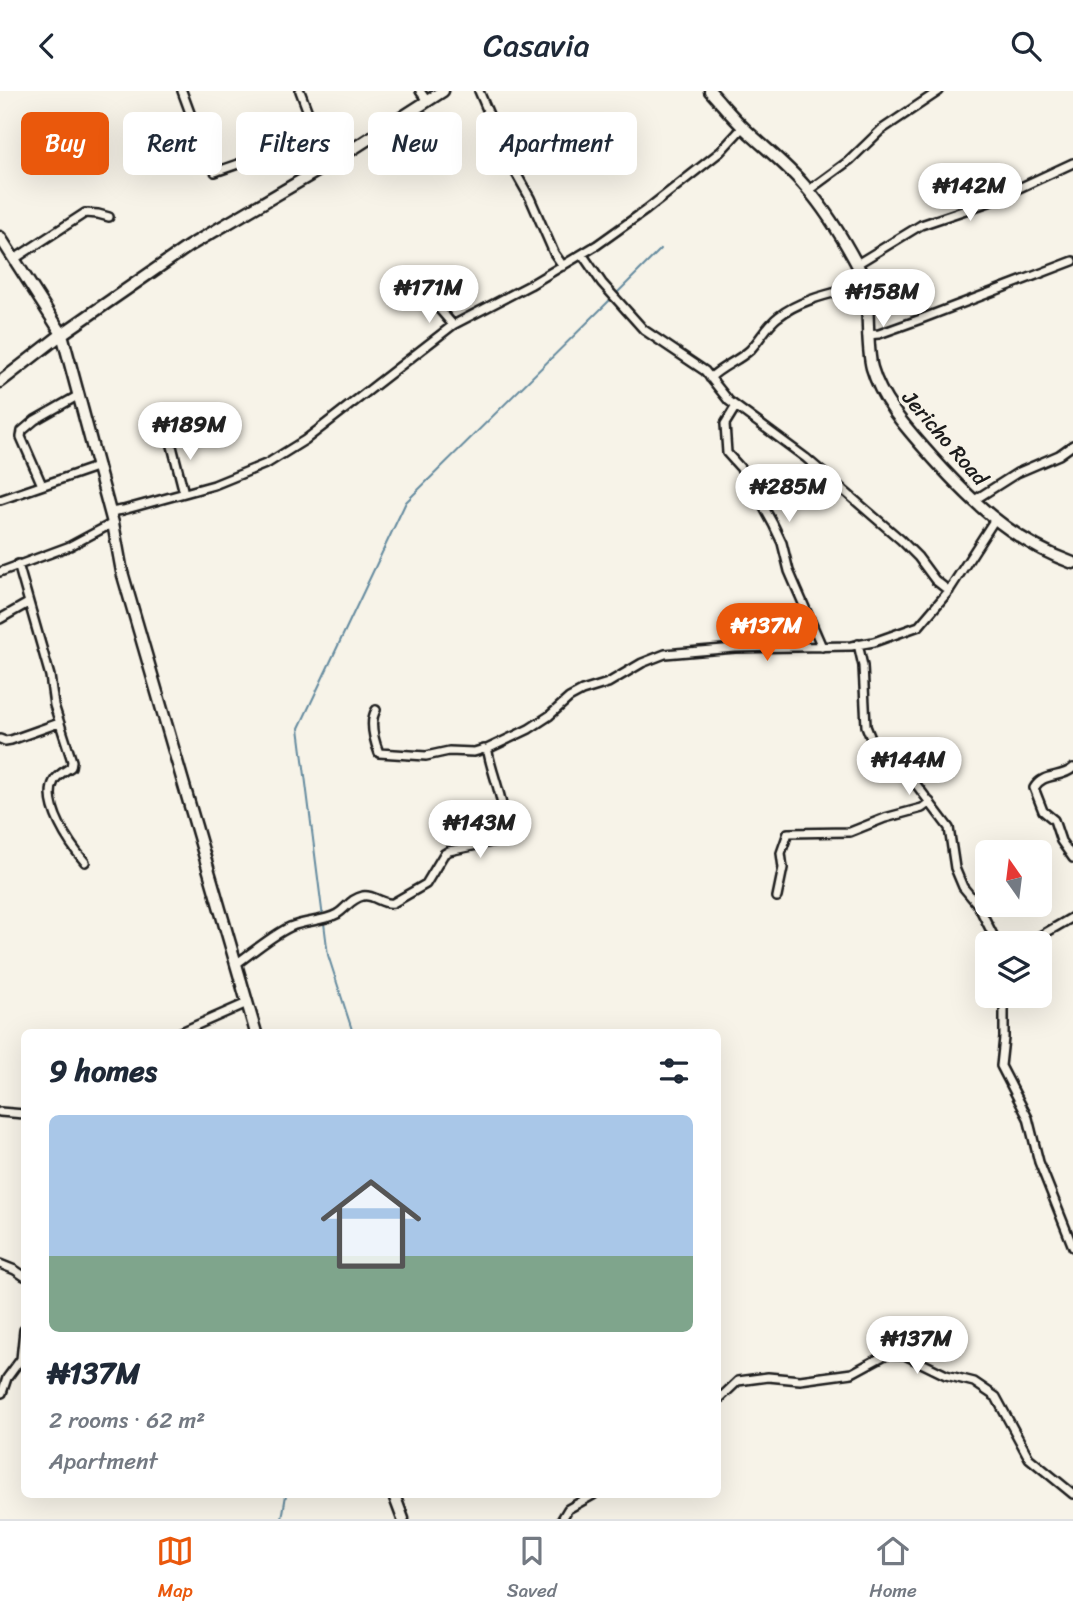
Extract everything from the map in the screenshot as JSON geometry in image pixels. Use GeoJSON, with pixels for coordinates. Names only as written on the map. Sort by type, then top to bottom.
{"type":"FeatureCollection","features":[{"type":"Feature","properties":{"kind":"main road"},"geometry":{"type":"LineString","coordinates":[[354,148],[443,91]]}},
{"type":"Feature","properties":{"kind":"main road","name":"Jericho Road"},"geometry":{"type":"LineString","coordinates":[[710,91],[743,127],[809,190],[849,248],[864,278],[872,368],[882,393],[900,421],[961,490],[995,519],[1034,546],[1073,563]]}},
{"type":"Feature","properties":{"kind":"main road"},"geometry":{"type":"LineString","coordinates":[[0,382],[62,334],[189,246],[310,175]]}},
{"type":"Feature","properties":{"kind":"main road"},"geometry":{"type":"LineString","coordinates":[[0,237],[16,258],[62,334],[99,466],[122,572],[164,725],[255,1029]]}},
{"type":"Feature","properties":{"kind":"main road"},"geometry":{"type":"LineString","coordinates":[[395,1498],[403,1519]]}},
{"type":"Feature","properties":{"kind":"street"},"geometry":{"type":"LineString","coordinates":[[182,91],[193,121],[193,150],[209,158],[215,172],[236,165]]}},
{"type":"Feature","properties":{"kind":"street"},"geometry":{"type":"LineString","coordinates":[[300,91],[308,112]]}},
{"type":"Feature","properties":{"kind":"street"},"geometry":{"type":"LineString","coordinates":[[420,91],[427,101]]}},
{"type":"Feature","properties":{"kind":"street"},"geometry":{"type":"LineString","coordinates":[[479,91],[508,159],[563,266]]}},
{"type":"Feature","properties":{"kind":"street"},"geometry":{"type":"LineString","coordinates":[[809,190],[850,160],[881,130],[939,91]]}},
{"type":"Feature","properties":{"kind":"street"},"geometry":{"type":"LineString","coordinates":[[110,512],[214,485],[278,458],[453,325],[563,266],[646,210],[720,152],[743,127]]}},
{"type":"Feature","properties":{"kind":"street"},"geometry":{"type":"LineString","coordinates":[[857,264],[921,225],[989,202],[1073,163]]}},
{"type":"Feature","properties":{"kind":"street"},"geometry":{"type":"LineString","coordinates":[[16,258],[85,213],[98,213],[109,217]]}},
{"type":"Feature","properties":{"kind":"street"},"geometry":{"type":"LineString","coordinates":[[582,254],[602,283],[644,330],[705,371],[736,406],[806,458],[901,540],[935,580],[949,591]]}},
{"type":"Feature","properties":{"kind":"street"},"geometry":{"type":"LineString","coordinates":[[867,335],[879,334],[921,319],[1073,261]]}},
{"type":"Feature","properties":{"kind":"street"},"geometry":{"type":"LineString","coordinates":[[411,276],[453,325]]}},
{"type":"Feature","properties":{"kind":"street"},"geometry":{"type":"LineString","coordinates":[[710,378],[752,348],[776,318],[795,305],[864,285]]}},
{"type":"Feature","properties":{"kind":"street"},"geometry":{"type":"LineString","coordinates":[[42,485],[22,431],[34,420],[79,395]]}},
{"type":"Feature","properties":{"kind":"street"},"geometry":{"type":"LineString","coordinates":[[736,406],[725,424],[727,453],[745,473],[778,533],[789,571],[822,647]]}},
{"type":"Feature","properties":{"kind":"street"},"geometry":{"type":"LineString","coordinates":[[170,438],[184,493]]}},
{"type":"Feature","properties":{"kind":"street"},"geometry":{"type":"LineString","coordinates":[[974,501],[1017,473],[1073,445]]}},
{"type":"Feature","properties":{"kind":"street"},"geometry":{"type":"LineString","coordinates":[[0,500],[99,466]]}},
{"type":"Feature","properties":{"kind":"street"},"geometry":{"type":"LineString","coordinates":[[376,710],[373,715],[373,729],[379,753],[426,756],[449,751],[485,750],[529,729],[569,698],[621,677],[655,657],[677,652],[822,647],[874,642],[919,626],[949,591],[995,519]]}},
{"type":"Feature","properties":{"kind":"street"},"geometry":{"type":"LineString","coordinates":[[0,572],[70,546],[113,523]]}},
{"type":"Feature","properties":{"kind":"street"},"geometry":{"type":"LineString","coordinates":[[18,564],[50,676],[54,705],[72,761],[71,767],[55,779],[52,809],[74,849],[85,862]]}},
{"type":"Feature","properties":{"kind":"street"},"geometry":{"type":"LineString","coordinates":[[0,619],[28,603]]}},
{"type":"Feature","properties":{"kind":"street"},"geometry":{"type":"LineString","coordinates":[[858,644],[863,666],[866,726],[874,746],[903,767],[949,828],[955,868],[991,931]]}},
{"type":"Feature","properties":{"kind":"street"},"geometry":{"type":"LineString","coordinates":[[0,739],[11,740],[59,723]]}},
{"type":"Feature","properties":{"kind":"street"},"geometry":{"type":"LineString","coordinates":[[236,964],[289,927],[328,918],[360,896],[368,895],[388,904],[402,899],[426,884],[444,854],[449,851],[501,840],[504,824],[498,782],[485,750]]}},
{"type":"Feature","properties":{"kind":"street"},"geometry":{"type":"LineString","coordinates":[[1073,768],[1069,772],[1044,778],[1034,788],[1044,811],[1054,820],[1061,841],[1073,858]]}},
{"type":"Feature","properties":{"kind":"street"},"geometry":{"type":"LineString","coordinates":[[777,897],[783,869],[784,840],[788,834],[850,832],[885,818],[922,808],[930,802]]}},
{"type":"Feature","properties":{"kind":"street"},"geometry":{"type":"LineString","coordinates":[[1049,931],[1073,917]]}},
{"type":"Feature","properties":{"kind":"street"},"geometry":{"type":"LineString","coordinates":[[188,1029],[247,1003]]}},
{"type":"Feature","properties":{"kind":"street"},"geometry":{"type":"LineString","coordinates":[[1004,1008],[1001,1066],[1028,1118],[1039,1162],[1073,1247]]}},
{"type":"Feature","properties":{"kind":"street"},"geometry":{"type":"LineString","coordinates":[[0,1112],[21,1114]]}},
{"type":"Feature","properties":{"kind":"street"},"geometry":{"type":"LineString","coordinates":[[0,1264],[21,1274]]}},
{"type":"Feature","properties":{"kind":"street"},"geometry":{"type":"LineString","coordinates":[[2,1393],[7,1378],[20,1359],[21,1352]]}},
{"type":"Feature","properties":{"kind":"street"},"geometry":{"type":"LineString","coordinates":[[721,1397],[738,1381],[768,1377],[800,1380],[852,1373],[887,1354],[905,1355],[946,1375],[974,1382],[996,1397],[1029,1458],[1073,1494]]}},
{"type":"Feature","properties":{"kind":"street"},"geometry":{"type":"LineString","coordinates":[[562,1519],[568,1509],[588,1498]]}},
{"type":"Feature","properties":{"kind":"waterway"},"geometry":{"type":"LineString","coordinates":[[617,293],[661,249]]}},
{"type":"Feature","properties":{"kind":"waterway"},"geometry":{"type":"LineString","coordinates":[[323,918],[299,728],[406,502],[613,297]]}},
{"type":"Feature","properties":{"kind":"waterway"},"geometry":{"type":"LineString","coordinates":[[324,923],[328,955],[352,1029]]}},
{"type":"Feature","properties":{"kind":"waterway"},"geometry":{"type":"LineString","coordinates":[[282,1519],[286,1498]]}}]}
